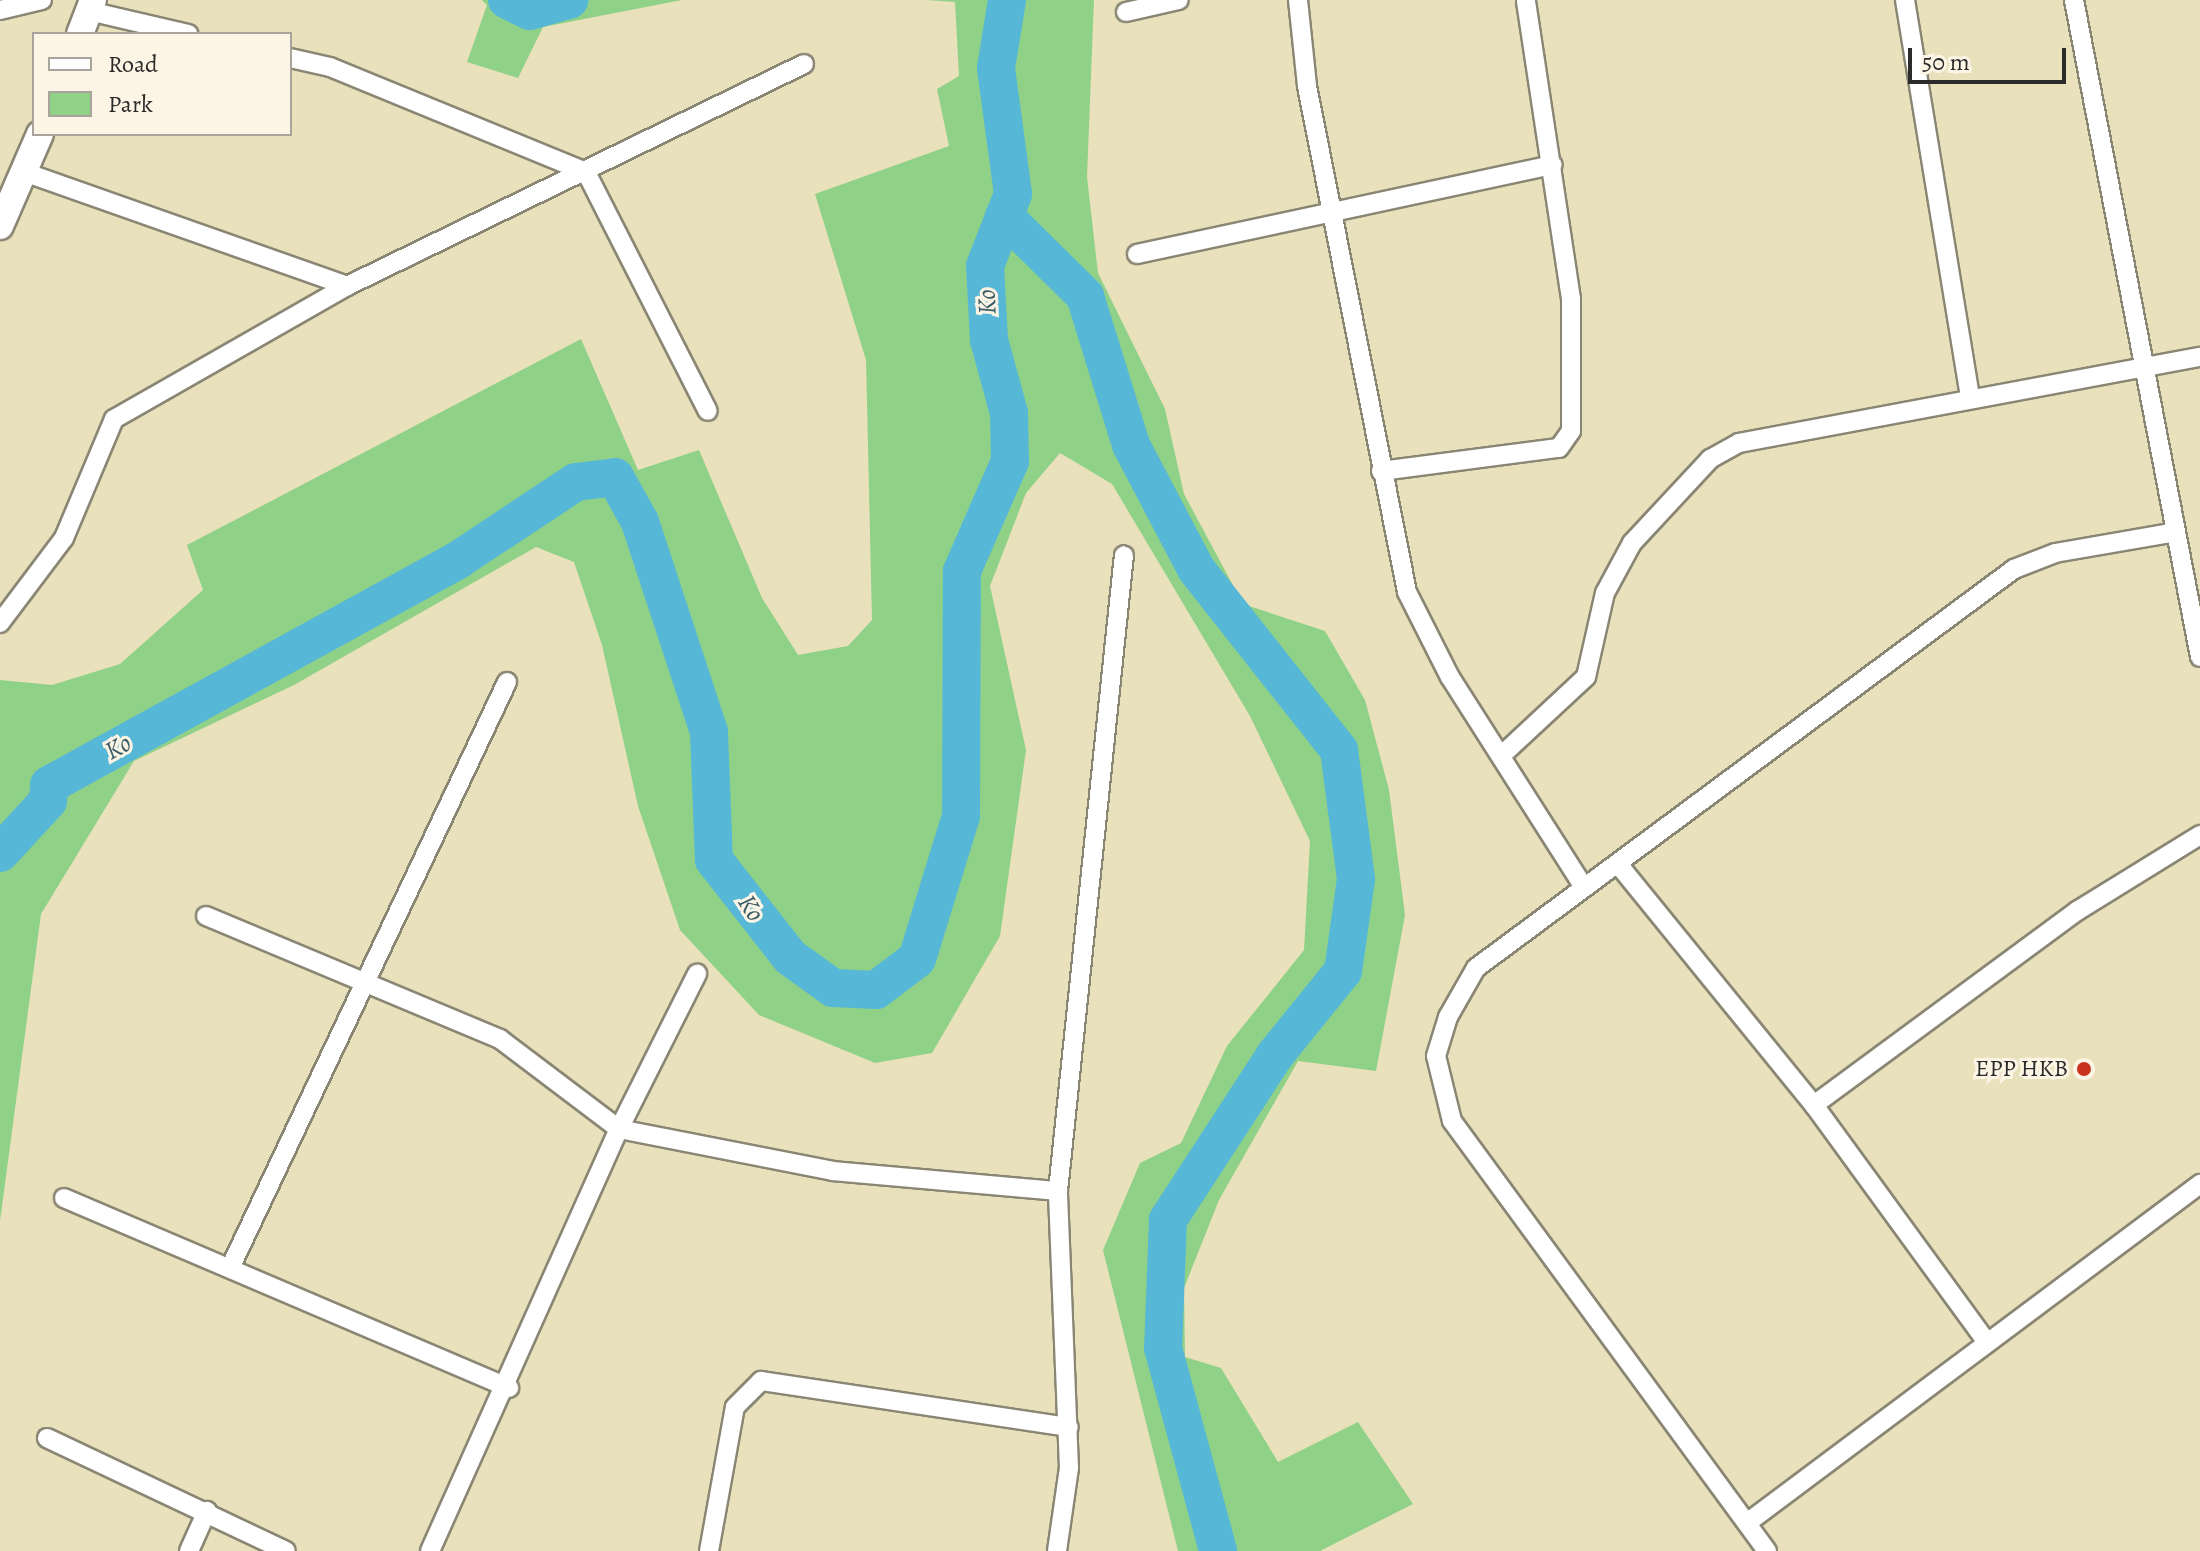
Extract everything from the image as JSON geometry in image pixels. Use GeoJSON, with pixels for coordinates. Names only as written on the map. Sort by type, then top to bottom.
{"type":"FeatureCollection","features":[{"type":"Feature","properties":{"kind":"main road"},"geometry":{"type":"LineString","coordinates":[[0,226],[39,136]]}},
{"type":"Feature","properties":{"kind":"street"},"geometry":{"type":"LineString","coordinates":[[0,10],[42,0]]}},
{"type":"Feature","properties":{"kind":"street"},"geometry":{"type":"LineString","coordinates":[[1126,12],[1179,0]]}},
{"type":"Feature","properties":{"kind":"street"},"geometry":{"type":"LineString","coordinates":[[1298,0],[1307,86],[1335,212],[1381,471],[1407,592],[1450,677],[1584,887]]}},
{"type":"Feature","properties":{"kind":"street"},"geometry":{"type":"LineString","coordinates":[[1381,471],[1567,443],[1571,299],[1526,0]]}},
{"type":"Feature","properties":{"kind":"street"},"geometry":{"type":"LineString","coordinates":[[1905,0],[1970,398]]}},
{"type":"Feature","properties":{"kind":"street"},"geometry":{"type":"LineString","coordinates":[[2074,0],[2171,533],[2200,657]]}},
{"type":"Feature","properties":{"kind":"street"},"geometry":{"type":"LineString","coordinates":[[87,15],[177,32]]}},
{"type":"Feature","properties":{"kind":"street"},"geometry":{"type":"LineString","coordinates":[[292,58],[330,67],[586,172],[708,411]]}},
{"type":"Feature","properties":{"kind":"street"},"geometry":{"type":"LineString","coordinates":[[0,623],[64,538],[114,419],[347,286],[804,64]]}},
{"type":"Feature","properties":{"kind":"street"},"geometry":{"type":"LineString","coordinates":[[1137,254],[1553,165]]}},
{"type":"Feature","properties":{"kind":"street"},"geometry":{"type":"LineString","coordinates":[[24,172],[347,286]]}},
{"type":"Feature","properties":{"kind":"street"},"geometry":{"type":"LineString","coordinates":[[1502,755],[1586,677],[1605,593],[1632,543],[1710,459],[1739,443],[1970,398],[2141,371],[2200,357]]}},
{"type":"Feature","properties":{"kind":"street"},"geometry":{"type":"LineString","coordinates":[[1767,1551],[1452,1121],[1436,1056],[1476,968],[2014,569],[2055,553],[2171,533]]}},
{"type":"Feature","properties":{"kind":"street"},"geometry":{"type":"LineString","coordinates":[[1057,1551],[1069,1427],[1058,1191],[1124,555]]}},
{"type":"Feature","properties":{"kind":"street"},"geometry":{"type":"LineString","coordinates":[[231,1266],[507,682]]}},
{"type":"Feature","properties":{"kind":"street"},"geometry":{"type":"LineString","coordinates":[[1814,1105],[2077,911],[2200,835]]}},
{"type":"Feature","properties":{"kind":"street"},"geometry":{"type":"LineString","coordinates":[[1618,864],[1814,1105],[1986,1341]]}},
{"type":"Feature","properties":{"kind":"street"},"geometry":{"type":"LineString","coordinates":[[206,916],[500,1039],[619,1129],[833,1171],[1058,1191]]}},
{"type":"Feature","properties":{"kind":"street"},"geometry":{"type":"LineString","coordinates":[[430,1551],[509,1388],[619,1129],[697,974]]}},
{"type":"Feature","properties":{"kind":"street"},"geometry":{"type":"LineString","coordinates":[[1747,1523],[1986,1341],[2200,1184]]}},
{"type":"Feature","properties":{"kind":"street"},"geometry":{"type":"LineString","coordinates":[[64,1198],[231,1266],[509,1388]]}},
{"type":"Feature","properties":{"kind":"street"},"geometry":{"type":"LineString","coordinates":[[709,1551],[735,1407],[761,1381],[1069,1427]]}},
{"type":"Feature","properties":{"kind":"street"},"geometry":{"type":"LineString","coordinates":[[47,1438],[286,1551]]}},
{"type":"Feature","properties":{"kind":"street"},"geometry":{"type":"LineString","coordinates":[[189,1551],[207,1511]]}},
{"type":"Feature","properties":{"kind":"green space"},"geometry":{"type":"Polygon","coordinates":[[[482,0],[682,0],[543,27],[518,78],[467,62],[487,5],[482,0]]]}},
{"type":"Feature","properties":{"kind":"green space"},"geometry":{"type":"Polygon","coordinates":[[[927,0],[1094,0],[1087,177],[1098,273],[1165,409],[1184,494],[1243,604],[1325,631],[1365,700],[1389,790],[1405,915],[1376,1071],[1298,1061],[1219,1200],[1184,1288],[1185,1357],[1221,1368],[1278,1462],[1358,1422],[1413,1504],[1320,1551],[1178,1551],[1103,1250],[1140,1163],[1181,1143],[1227,1046],[1304,950],[1310,841],[1250,716],[1112,484],[1060,453],[1026,493],[990,586],[1026,750],[1000,936],[932,1053],[875,1063],[759,1015],[680,930],[638,806],[602,645],[574,562],[536,547],[294,685],[134,761],[41,914],[0,1221],[0,680],[52,685],[120,664],[203,590],[187,545],[581,339],[638,470],[699,450],[762,598],[798,655],[848,646],[872,620],[866,360],[815,194],[949,146],[937,89],[959,76],[955,2],[927,0]]]}},
{"type":"Feature","properties":{"kind":"waterway"},"geometry":{"type":"LineString","coordinates":[[507,0],[530,11],[569,0]]}},
{"type":"Feature","properties":{"kind":"waterway","name":"Ko"},"geometry":{"type":"LineString","coordinates":[[0,853],[48,801],[49,785],[458,560],[576,482],[615,477],[640,522],[709,732],[714,860],[790,957],[833,988],[876,990],[917,959],[961,816],[962,571],[1010,461],[1009,413],[989,340],[985,266],[1013,194],[996,68],[1007,0]]}},
{"type":"Feature","properties":{"kind":"waterway"},"geometry":{"type":"LineString","coordinates":[[1004,216],[1085,296],[1131,445],[1196,569],[1339,750],[1356,879],[1343,971],[1275,1055],[1168,1220],[1163,1348],[1218,1551]]}},
{"type":"Feature","properties":{"kind":"place","name":"EPP HKB"},"geometry":{"type":"Point","coordinates":[2084,1069]}}]}
